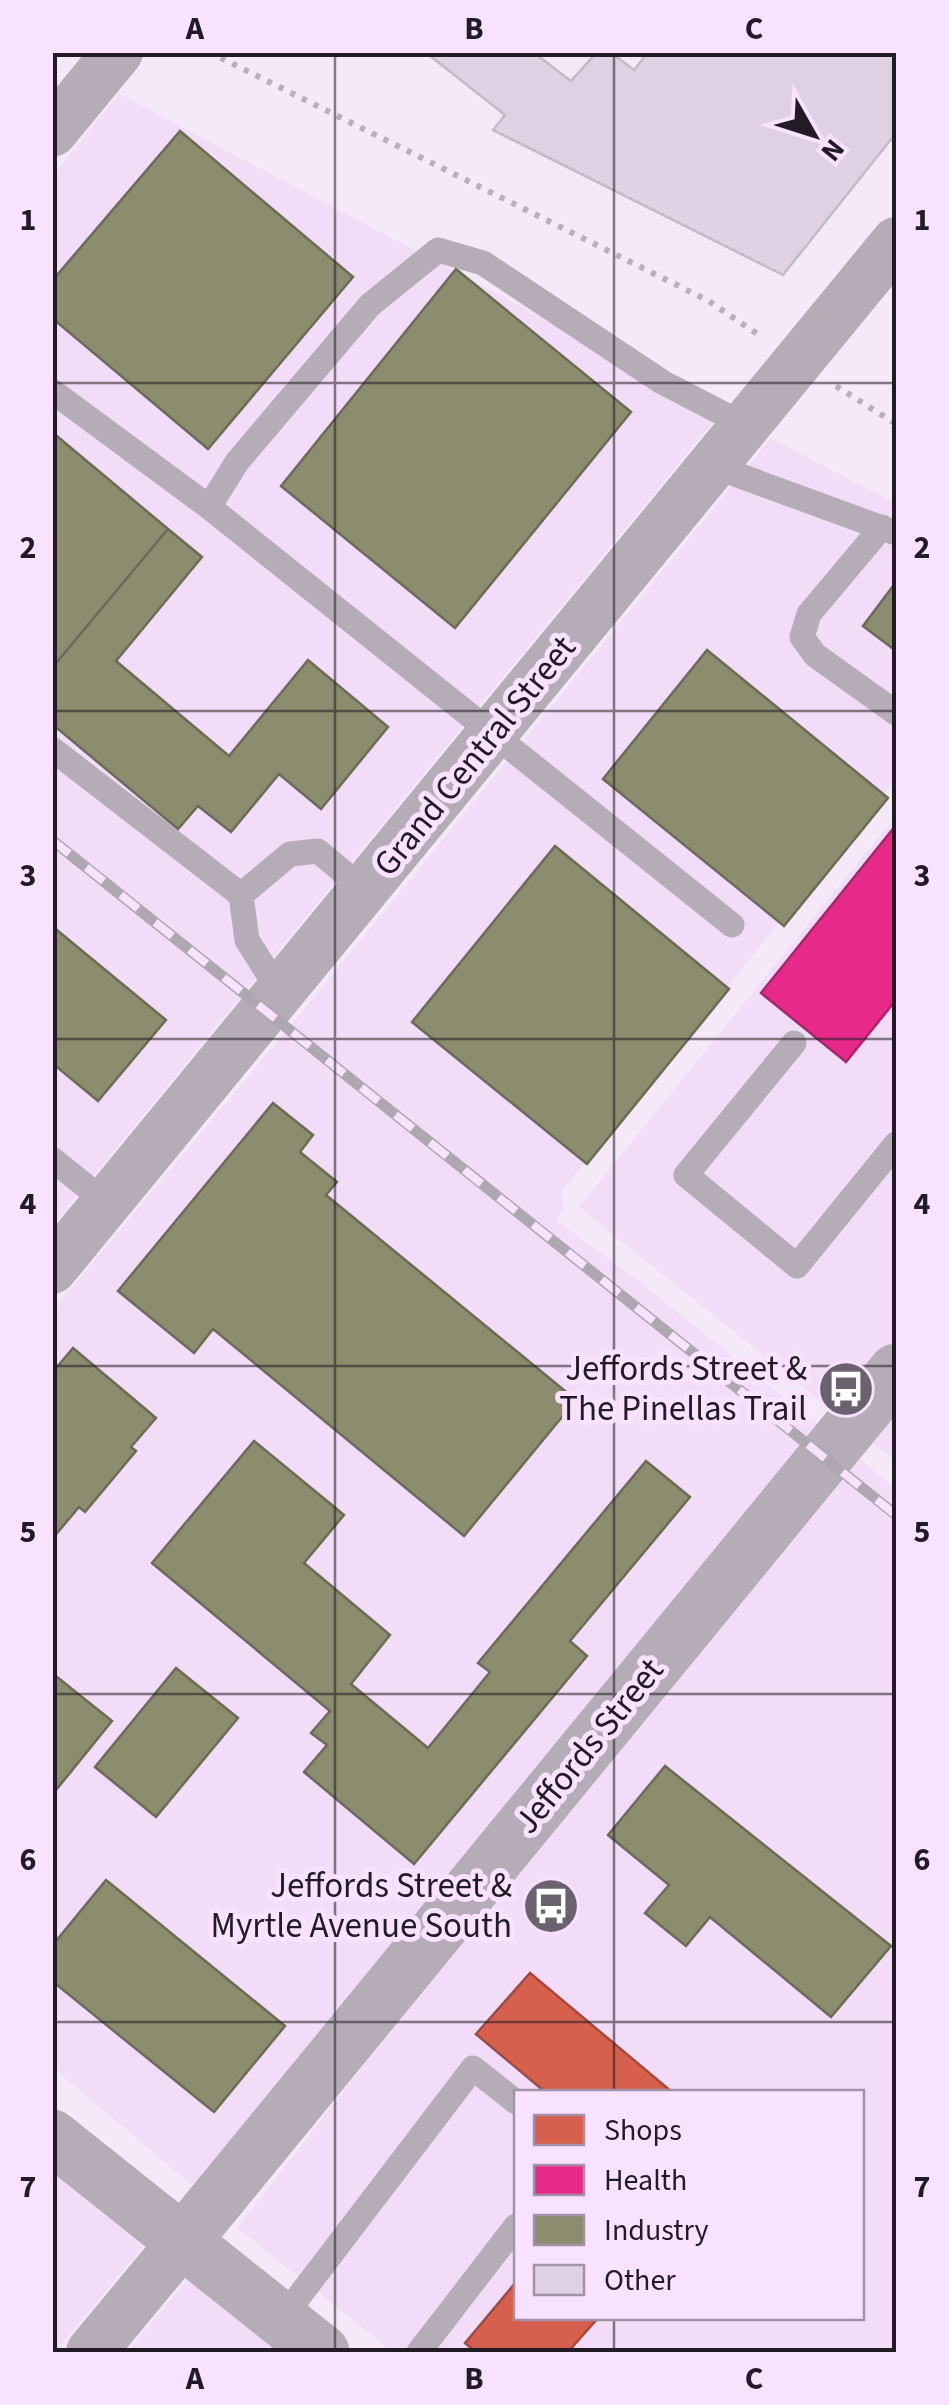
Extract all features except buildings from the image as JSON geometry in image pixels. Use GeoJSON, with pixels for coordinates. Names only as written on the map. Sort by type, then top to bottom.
{"type":"FeatureCollection","features":[{"type":"Feature","properties":{"kind":"street"},"geometry":{"type":"LineString","coordinates":[[52,132],[118,52]]}},
{"type":"Feature","properties":{"kind":"street","name":"Grand Central Street"},"geometry":{"type":"LineString","coordinates":[[52,1269],[896,242]]}},
{"type":"Feature","properties":{"kind":"street","name":"Jeffords Street"},"geometry":{"type":"LineString","coordinates":[[91,2352],[896,1371]]}},
{"type":"Feature","properties":{"kind":"street"},"geometry":{"type":"LineString","coordinates":[[52,2137],[302,2336]]}},
{"type":"Feature","properties":{"kind":"lane"},"geometry":{"type":"LineString","coordinates":[[209,508],[237,462],[370,304],[438,250],[483,263],[662,382],[746,426]]}},
{"type":"Feature","properties":{"kind":"lane"},"geometry":{"type":"LineString","coordinates":[[52,391],[209,508],[732,924]]}},
{"type":"Feature","properties":{"kind":"lane"},"geometry":{"type":"LineString","coordinates":[[712,466],[889,530],[809,614],[802,637],[815,656],[896,713]]}},
{"type":"Feature","properties":{"kind":"lane"},"geometry":{"type":"LineString","coordinates":[[52,748],[240,894],[246,940],[281,994]]}},
{"type":"Feature","properties":{"kind":"lane"},"geometry":{"type":"LineString","coordinates":[[240,894],[290,854],[318,852],[366,890]]}},
{"type":"Feature","properties":{"kind":"lane"},"geometry":{"type":"LineString","coordinates":[[794,1043],[686,1175],[797,1266],[896,1144]]}},
{"type":"Feature","properties":{"kind":"lane"},"geometry":{"type":"LineString","coordinates":[[52,1160],[108,1203]]}},
{"type":"Feature","properties":{"kind":"lane"},"geometry":{"type":"LineString","coordinates":[[302,2336],[473,2068],[514,2100]]}},
{"type":"Feature","properties":{"kind":"lane"},"geometry":{"type":"LineString","coordinates":[[419,2352],[514,2229]]}},
{"type":"Feature","properties":{"kind":"path"},"geometry":{"type":"LineString","coordinates":[[209,52],[707,300],[896,424]]}},
{"type":"Feature","properties":{"kind":"shaded area"},"geometry":{"type":"Polygon","coordinates":[[[119,94],[721,412],[53,1225],[53,175],[119,94]]]}},
{"type":"Feature","properties":{"kind":"shaded area"},"geometry":{"type":"Polygon","coordinates":[[[771,438],[896,504],[896,778],[561,1192],[564,1209],[556,1220],[818,1425],[193,2186],[53,2068],[53,1310],[771,438]]]}},
{"type":"Feature","properties":{"kind":"shaded area"},"geometry":{"type":"Polygon","coordinates":[[[896,816],[896,1462],[579,1207],[896,816]]]}},
{"type":"Feature","properties":{"kind":"shaded area"},"geometry":{"type":"Polygon","coordinates":[[[861,1459],[896,1490],[896,2352],[393,2352],[237,2228],[472,1926],[861,1459]]]}},
{"type":"Feature","properties":{"kind":"shaded area"},"geometry":{"type":"Polygon","coordinates":[[[52,2168],[146,2243],[55,2352],[52,2352],[52,2168]]]}},
{"type":"Feature","properties":{"kind":"shaded area"},"geometry":{"type":"Polygon","coordinates":[[[189,2278],[282,2352],[127,2352],[189,2278]]]}},
{"type":"Feature","properties":{"kind":"railway"},"geometry":{"type":"LineString","coordinates":[[52,840],[896,1515]]}},
{"type":"Feature","properties":{"kind":"place","name":"Jeffords Street & The Pinellas Trail"},"geometry":{"type":"Point","coordinates":[846,1389]}},
{"type":"Feature","properties":{"kind":"place","name":"Jeffords Street & Myrtle Avenue South"},"geometry":{"type":"Point","coordinates":[551,1906]}}]}
